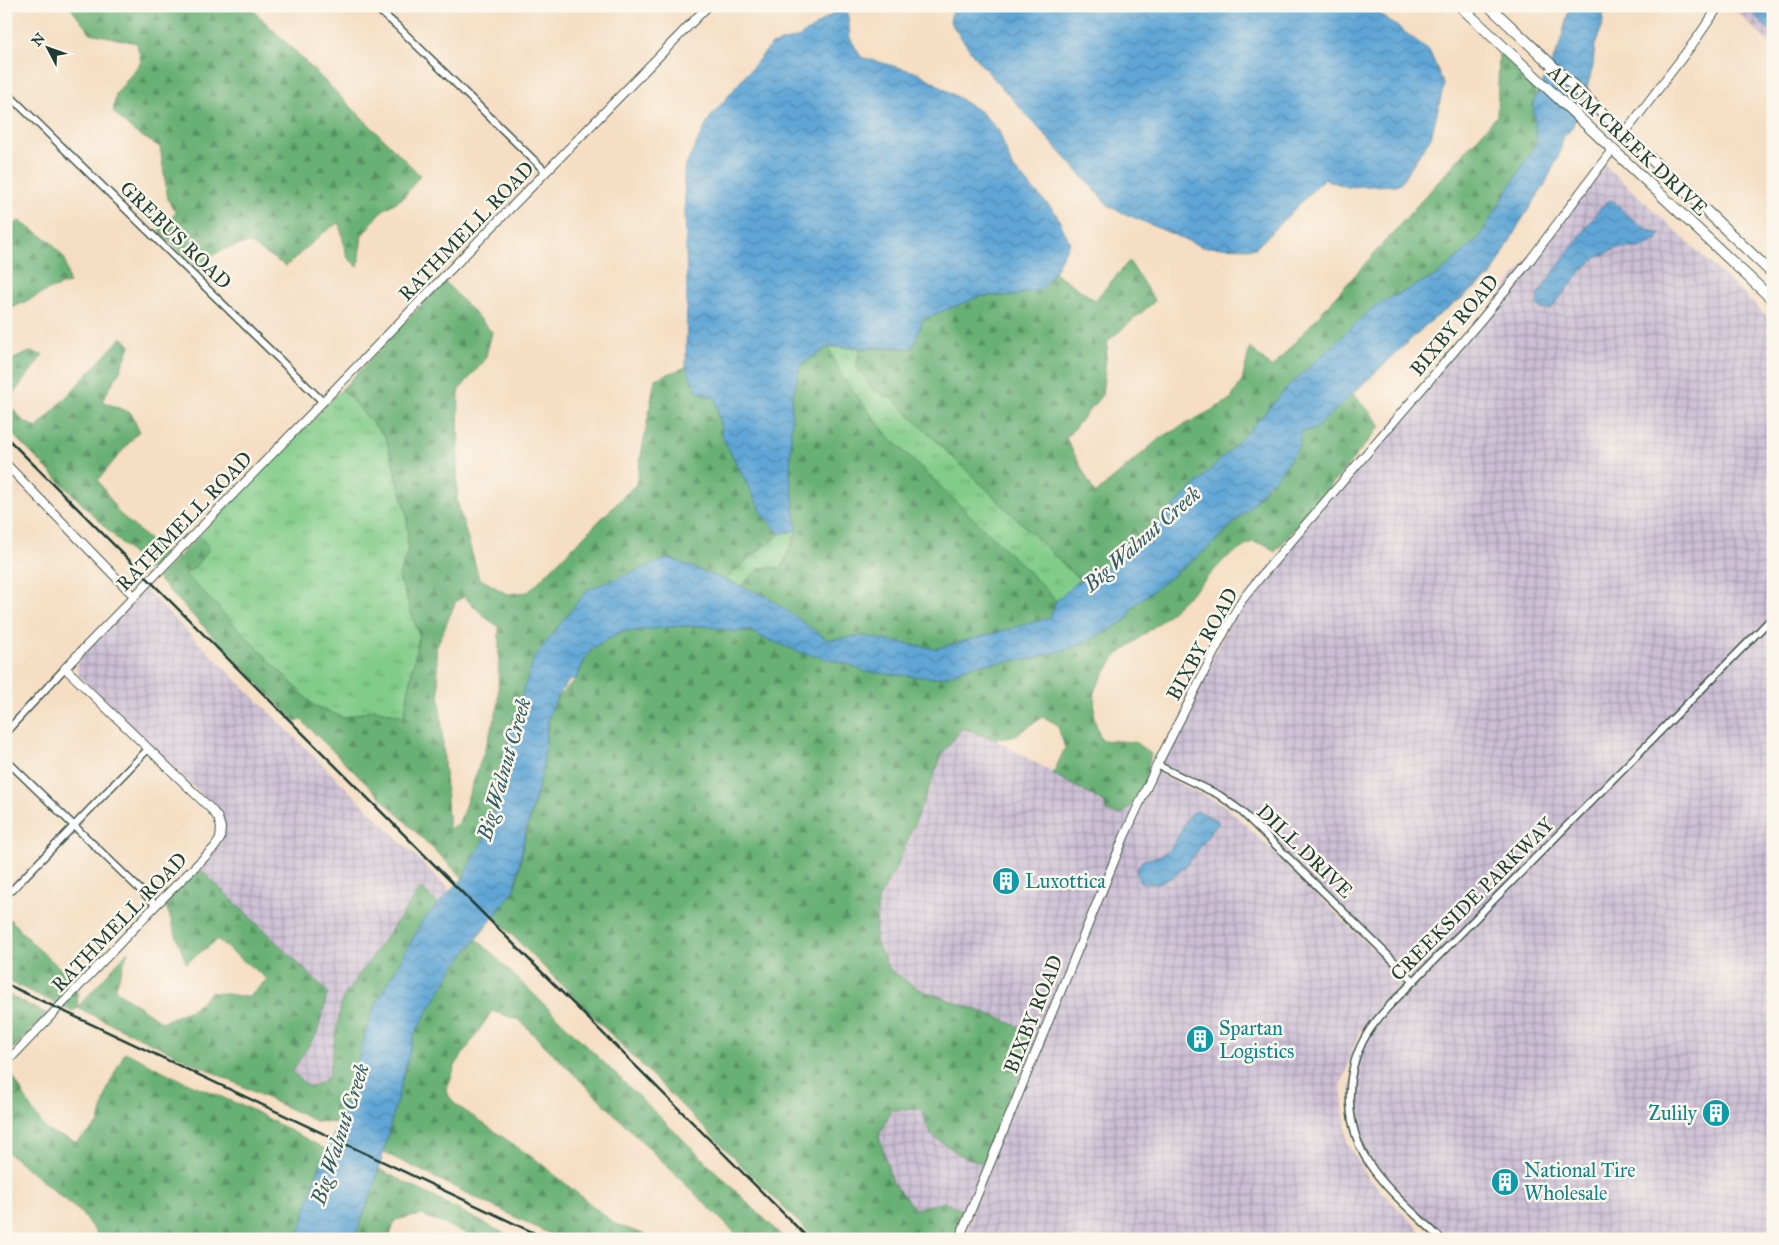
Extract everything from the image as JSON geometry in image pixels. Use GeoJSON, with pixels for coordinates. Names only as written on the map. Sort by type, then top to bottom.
{"type":"FeatureCollection","features":[{"type":"Feature","properties":{"kind":"main road","name":"ALUM CREEK DRIVE"},"geometry":{"type":"LineString","coordinates":[[1460,6],[1773,300]]}},
{"type":"Feature","properties":{"kind":"main road","name":"ALUM CREEK DRIVE"},"geometry":{"type":"LineString","coordinates":[[1489,6],[1773,274]]}},
{"type":"Feature","properties":{"kind":"street"},"geometry":{"type":"LineString","coordinates":[[374,6],[396,25],[546,172]]}},
{"type":"Feature","properties":{"kind":"street","name":"RATHMELL ROAD"},"geometry":{"type":"LineString","coordinates":[[6,1063],[156,905],[214,848],[220,839],[222,828],[212,810],[65,668],[708,6]]}},
{"type":"Feature","properties":{"kind":"street"},"geometry":{"type":"LineString","coordinates":[[1624,134],[1719,6]]}},
{"type":"Feature","properties":{"kind":"street","name":"GREBUS ROAD"},"geometry":{"type":"LineString","coordinates":[[6,92],[323,402]]}},
{"type":"Feature","properties":{"kind":"street","name":"BIXBY ROAD"},"geometry":{"type":"LineString","coordinates":[[959,1239],[1124,837],[1157,765],[1242,600],[1481,320],[1531,259],[1612,150]]}},
{"type":"Feature","properties":{"kind":"street"},"geometry":{"type":"LineString","coordinates":[[6,464],[134,596]]}},
{"type":"Feature","properties":{"kind":"street","name":"CREEKSIDE PARKWAY"},"geometry":{"type":"LineString","coordinates":[[1441,1239],[1384,1183],[1362,1154],[1353,1125],[1350,1105],[1352,1073],[1362,1042],[1379,1017],[1773,617]]}},
{"type":"Feature","properties":{"kind":"street"},"geometry":{"type":"LineString","coordinates":[[6,732],[65,668]]}},
{"type":"Feature","properties":{"kind":"street"},"geometry":{"type":"LineString","coordinates":[[11,891],[148,749]]}},
{"type":"Feature","properties":{"kind":"street"},"geometry":{"type":"LineString","coordinates":[[6,760],[156,905]]}},
{"type":"Feature","properties":{"kind":"street","name":"DILL DRIVE"},"geometry":{"type":"LineString","coordinates":[[1157,765],[1218,795],[1241,811],[1414,981]]}},
{"type":"Feature","properties":{"kind":"shaded area"},"geometry":{"type":"Polygon","coordinates":[[[1731,6],[1773,6],[1773,47],[1731,6]]]}},
{"type":"Feature","properties":{"kind":"shaded area"},"geometry":{"type":"Polygon","coordinates":[[[1603,163],[1773,322],[1773,1239],[1441,1239],[1384,1183],[1357,1140],[1350,1088],[1362,1042],[1414,981],[1231,803],[1157,765],[1242,600],[1481,320],[1603,163]]]}},
{"type":"Feature","properties":{"kind":"shaded area"},"geometry":{"type":"Polygon","coordinates":[[[145,590],[451,891],[438,904],[421,888],[342,999],[328,1078],[310,1088],[292,1073],[317,1033],[328,992],[199,868],[223,838],[223,821],[206,799],[79,676],[77,668],[81,656],[145,590]]]}},
{"type":"Feature","properties":{"kind":"shaded area"},"geometry":{"type":"Polygon","coordinates":[[[962,728],[994,739],[1106,803],[1106,811],[1136,800],[1148,769],[1222,804],[1242,821],[1404,980],[1359,1032],[1341,1086],[1347,1142],[1368,1178],[1429,1239],[963,1239],[973,1214],[944,1202],[916,1210],[892,1182],[879,1136],[892,1110],[921,1109],[1030,1033],[997,1017],[918,989],[889,969],[874,939],[878,900],[897,866],[943,753],[962,728]]]}},
{"type":"Feature","properties":{"kind":"green space"},"geometry":{"type":"Polygon","coordinates":[[[69,6],[249,6],[420,175],[403,198],[383,210],[362,235],[358,267],[347,257],[339,222],[323,233],[286,266],[249,243],[215,254],[206,265],[202,274],[158,231],[176,213],[168,200],[160,147],[133,131],[113,112],[116,94],[141,62],[137,43],[90,33],[69,6]]]}},
{"type":"Feature","properties":{"kind":"green space"},"geometry":{"type":"Polygon","coordinates":[[[1499,53],[1539,90],[1533,104],[1537,142],[1479,238],[1439,274],[1376,305],[1289,386],[1247,433],[1121,560],[1080,580],[893,399],[873,390],[856,367],[860,348],[913,348],[923,319],[981,296],[1014,296],[1042,289],[1054,272],[1095,300],[1129,261],[1155,301],[1108,341],[1102,395],[1066,438],[1095,494],[1160,438],[1230,400],[1242,381],[1250,347],[1272,368],[1497,116],[1499,53]]]}},
{"type":"Feature","properties":{"kind":"green space"},"geometry":{"type":"Polygon","coordinates":[[[19,221],[50,241],[65,259],[69,283],[51,289],[8,310],[6,309],[6,231],[19,221]]]}},
{"type":"Feature","properties":{"kind":"green space"},"geometry":{"type":"Polygon","coordinates":[[[444,281],[492,332],[485,360],[459,390],[457,501],[479,578],[507,594],[528,592],[636,484],[655,379],[686,367],[697,391],[716,399],[722,436],[764,516],[780,534],[725,580],[669,558],[510,729],[488,832],[463,878],[300,719],[296,723],[157,578],[199,536],[210,548],[194,568],[185,574],[313,705],[344,718],[374,709],[404,716],[419,635],[399,576],[408,549],[407,514],[386,438],[342,389],[444,281]],[[464,597],[456,601],[436,648],[449,829],[459,823],[498,707],[499,627],[486,618],[464,597]]]}},
{"type":"Feature","properties":{"kind":"green space"},"geometry":{"type":"Polygon","coordinates":[[[122,337],[130,346],[120,371],[102,401],[131,413],[139,431],[98,480],[119,513],[165,554],[149,571],[6,428],[6,362],[30,352],[43,355],[14,393],[11,407],[22,420],[37,428],[122,337]]]}},
{"type":"Feature","properties":{"kind":"green space"},"geometry":{"type":"Polygon","coordinates":[[[828,347],[860,348],[856,367],[873,390],[893,399],[1080,580],[1056,601],[1038,581],[888,436],[842,377],[828,347]]]}},
{"type":"Feature","properties":{"kind":"green space"},"geometry":{"type":"Polygon","coordinates":[[[828,347],[842,377],[888,436],[1038,581],[1056,601],[1051,618],[935,649],[863,636],[828,640],[766,596],[741,586],[759,568],[782,568],[797,530],[790,476],[792,398],[801,365],[828,347]]]}},
{"type":"Feature","properties":{"kind":"green space"},"geometry":{"type":"Polygon","coordinates":[[[342,389],[386,438],[407,514],[408,549],[399,576],[419,635],[404,716],[374,709],[344,718],[313,705],[185,574],[194,568],[209,548],[199,536],[342,389]]]}},
{"type":"Feature","properties":{"kind":"green space"},"geometry":{"type":"Polygon","coordinates":[[[1352,393],[1381,426],[1275,552],[1266,545],[1252,542],[1226,558],[1159,623],[1115,657],[1095,689],[1094,718],[1101,740],[1135,742],[1151,754],[1142,789],[1127,810],[1120,815],[1106,811],[1105,803],[1053,774],[1065,748],[1057,724],[1043,717],[1013,737],[994,739],[962,728],[943,753],[897,866],[878,900],[875,939],[889,969],[918,989],[997,1017],[1030,1032],[1032,1046],[988,1156],[982,1163],[964,1157],[931,1135],[921,1109],[892,1110],[879,1136],[892,1182],[915,1209],[944,1202],[965,1211],[954,1239],[815,1239],[494,917],[513,892],[518,878],[524,841],[544,761],[549,716],[553,705],[578,677],[585,659],[596,645],[626,631],[650,628],[707,626],[736,632],[750,630],[759,636],[800,652],[935,678],[954,674],[973,665],[1032,659],[1074,647],[1098,636],[1128,618],[1131,609],[1137,603],[1199,556],[1220,537],[1280,472],[1301,444],[1299,438],[1304,431],[1314,430],[1352,393]]]}},
{"type":"Feature","properties":{"kind":"green space"},"geometry":{"type":"Polygon","coordinates":[[[797,530],[782,568],[759,568],[741,586],[725,580],[780,534],[797,530]]]}},
{"type":"Feature","properties":{"kind":"green space"},"geometry":{"type":"Polygon","coordinates":[[[199,868],[328,992],[317,1033],[292,1072],[310,1088],[328,1078],[342,999],[421,888],[438,904],[423,920],[372,1012],[339,1123],[315,1121],[78,1008],[72,1011],[6,980],[6,915],[35,946],[76,982],[78,1007],[128,951],[115,990],[162,1022],[193,1009],[211,992],[249,997],[267,979],[217,940],[186,963],[165,903],[199,868]]]}},
{"type":"Feature","properties":{"kind":"green space"},"geometry":{"type":"Polygon","coordinates":[[[477,939],[785,1239],[741,1239],[519,1020],[492,1011],[455,1066],[446,1092],[455,1104],[539,1162],[615,1224],[646,1235],[651,1239],[560,1239],[383,1152],[414,1035],[453,969],[477,939]]]}},
{"type":"Feature","properties":{"kind":"green space"},"geometry":{"type":"Polygon","coordinates":[[[6,994],[47,1014],[6,1056],[6,994]]]}},
{"type":"Feature","properties":{"kind":"green space"},"geometry":{"type":"Polygon","coordinates":[[[125,1052],[177,1078],[250,1109],[327,1150],[314,1181],[298,1239],[101,1239],[81,1213],[6,1151],[6,1069],[14,1078],[32,1110],[47,1131],[76,1142],[98,1125],[108,1087],[125,1052]]]}},
{"type":"Feature","properties":{"kind":"green space"},"geometry":{"type":"Polygon","coordinates":[[[379,1169],[515,1239],[480,1239],[422,1215],[395,1220],[389,1239],[354,1239],[379,1169]]]}},
{"type":"Feature","properties":{"kind":"water"},"geometry":{"type":"Polygon","coordinates":[[[843,6],[847,6],[850,38],[861,57],[919,73],[981,112],[999,131],[1012,167],[1055,212],[1070,242],[1054,272],[1042,289],[1014,296],[981,296],[923,319],[913,348],[828,347],[801,365],[792,398],[790,476],[797,530],[780,534],[764,516],[722,436],[716,399],[697,391],[686,367],[687,288],[684,169],[709,119],[771,45],[800,37],[843,6]]]}},
{"type":"Feature","properties":{"kind":"water"},"geometry":{"type":"Polygon","coordinates":[[[953,6],[1369,6],[1429,50],[1444,85],[1431,137],[1399,185],[1347,187],[1324,179],[1256,248],[1202,247],[1110,207],[977,60],[950,22],[953,6]]]}},
{"type":"Feature","properties":{"kind":"water","name":"Big Walnut Creek"},"geometry":{"type":"Polygon","coordinates":[[[1570,6],[1605,6],[1602,27],[1595,45],[1593,66],[1582,106],[1571,130],[1564,136],[1559,155],[1544,186],[1519,224],[1491,276],[1427,324],[1314,430],[1304,431],[1299,438],[1299,447],[1277,477],[1269,483],[1250,507],[1208,548],[1137,603],[1131,609],[1128,618],[1118,625],[1074,647],[1032,659],[973,665],[954,674],[935,678],[866,672],[847,664],[800,652],[759,636],[750,630],[736,632],[707,626],[682,626],[621,632],[591,650],[576,680],[572,679],[565,685],[548,719],[542,770],[524,839],[513,892],[453,969],[414,1035],[375,1184],[354,1239],[298,1239],[314,1181],[339,1122],[372,1012],[423,920],[463,878],[488,832],[511,729],[534,658],[587,590],[669,558],[766,596],[828,640],[863,636],[935,649],[1050,618],[1056,601],[1080,580],[1121,560],[1247,433],[1289,386],[1376,305],[1439,274],[1479,238],[1537,142],[1533,104],[1559,47],[1570,6]]]}},
{"type":"Feature","properties":{"kind":"water"},"geometry":{"type":"Polygon","coordinates":[[[1755,6],[1773,6],[1773,33],[1759,20],[1753,11],[1755,6]]]}},
{"type":"Feature","properties":{"kind":"water"},"geometry":{"type":"Polygon","coordinates":[[[1610,200],[1637,223],[1652,231],[1661,233],[1661,235],[1658,236],[1658,239],[1641,248],[1618,248],[1598,257],[1585,267],[1550,310],[1541,309],[1537,305],[1539,294],[1545,284],[1601,207],[1610,200]]]}},
{"type":"Feature","properties":{"kind":"water"},"geometry":{"type":"Polygon","coordinates":[[[1198,811],[1217,820],[1219,823],[1213,828],[1190,861],[1168,880],[1150,884],[1139,881],[1136,870],[1142,861],[1166,852],[1175,842],[1190,814],[1198,811]]]}},
{"type":"Feature","properties":{"kind":"railway"},"geometry":{"type":"LineString","coordinates":[[6,437],[809,1239]]}},
{"type":"Feature","properties":{"kind":"railway"},"geometry":{"type":"LineString","coordinates":[[6,984],[547,1239]]}},
{"type":"Feature","properties":{"kind":"place","name":"Luxottica"},"geometry":{"type":"Point","coordinates":[1006,881]}},
{"type":"Feature","properties":{"kind":"place","name":"Spartan Logistics"},"geometry":{"type":"Point","coordinates":[1200,1039]}},
{"type":"Feature","properties":{"kind":"place","name":"Zulily"},"geometry":{"type":"Point","coordinates":[1716,1113]}},
{"type":"Feature","properties":{"kind":"place","name":"National Tire Wholesale"},"geometry":{"type":"Point","coordinates":[1505,1182]}}]}
